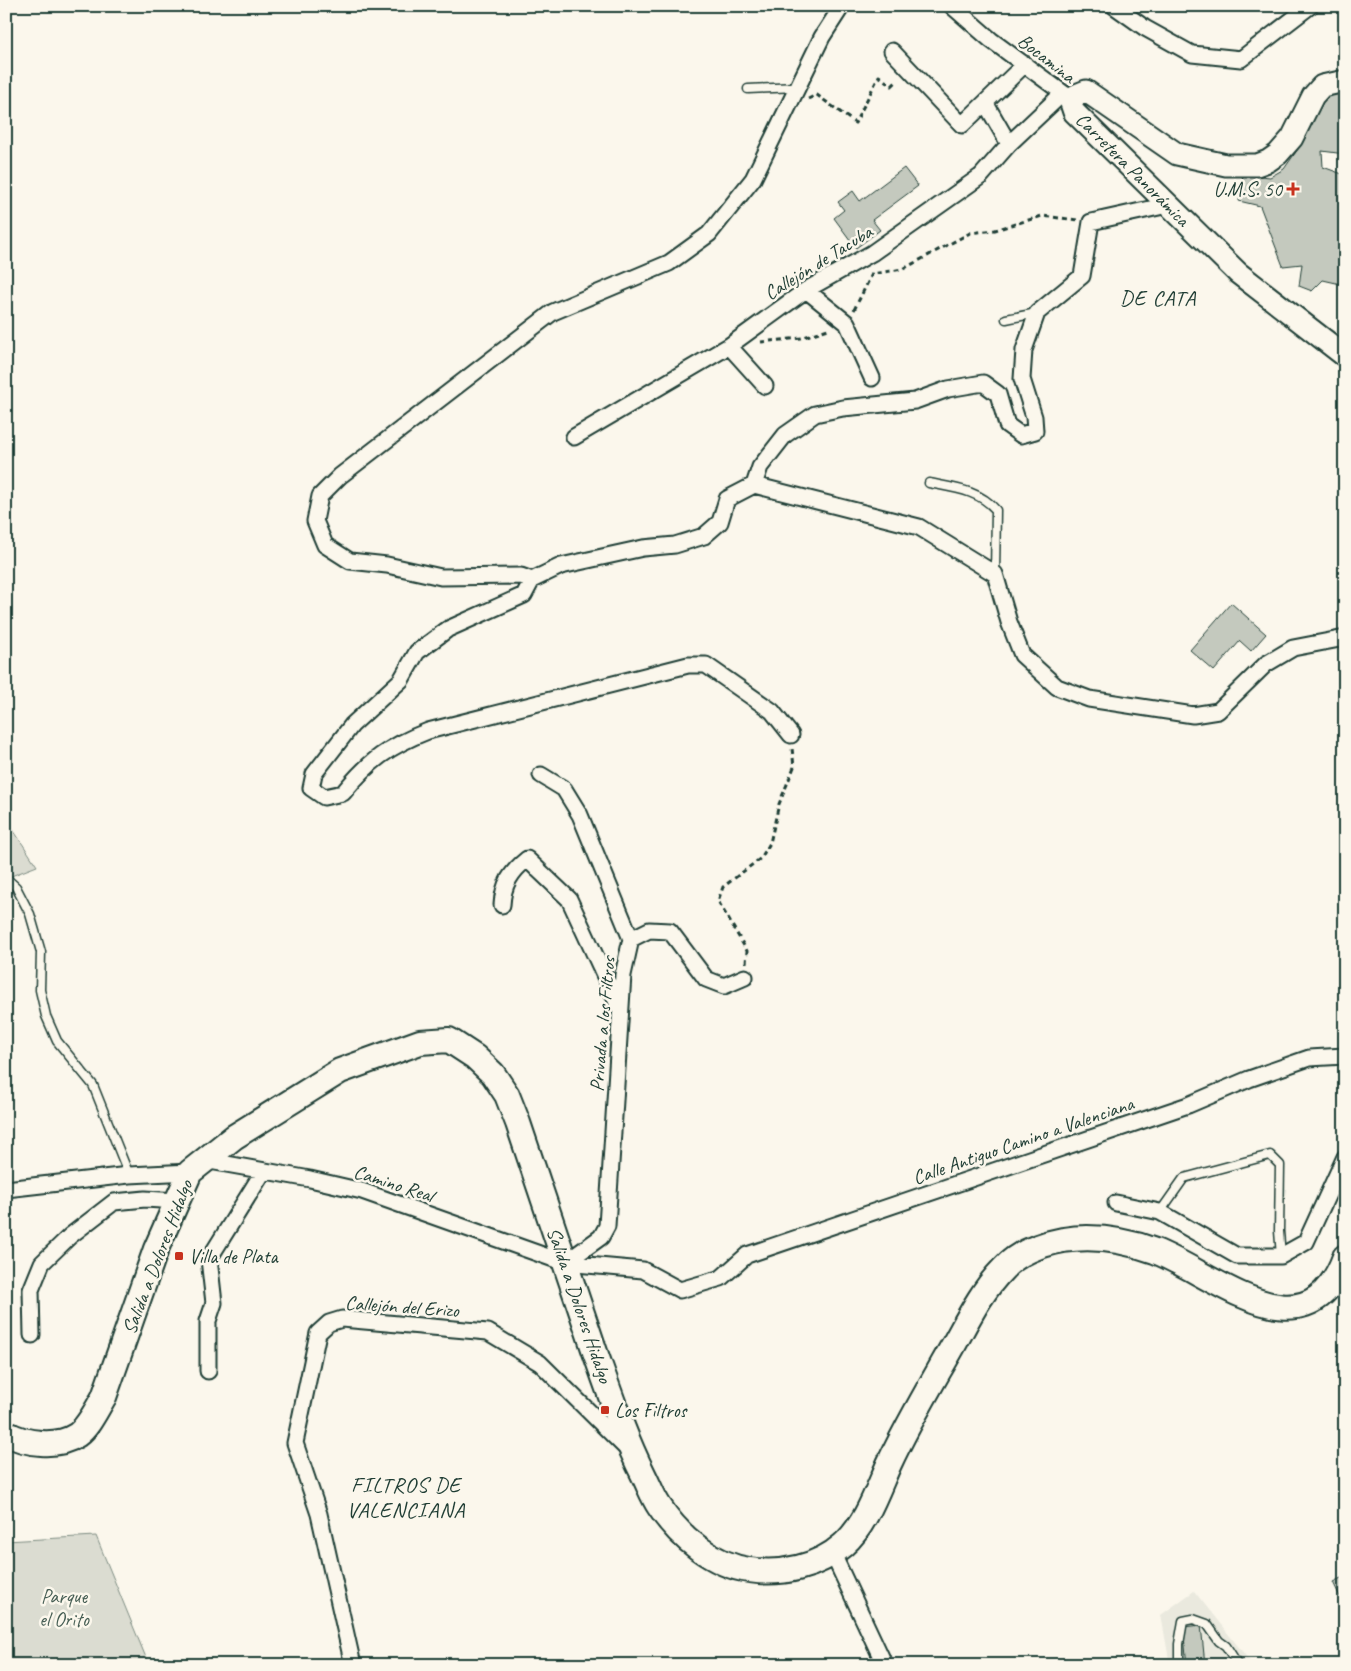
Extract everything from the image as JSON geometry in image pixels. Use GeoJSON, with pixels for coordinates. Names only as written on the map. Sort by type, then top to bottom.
{"type":"FeatureCollection","features":[{"type":"Feature","properties":{"kind":"main road","name":"Salida a Dolores Hidalgo"},"geometry":{"type":"LineString","coordinates":[[6,1433],[16,1439],[36,1442],[58,1442],[76,1435],[91,1420],[104,1397],[156,1249],[177,1202],[197,1166],[234,1137],[340,1071],[420,1042],[449,1040],[475,1057],[493,1074],[507,1095],[608,1389],[633,1455],[659,1507],[685,1536],[710,1557],[743,1569],[769,1573],[805,1565],[821,1560],[843,1545],[858,1528],[906,1428],[982,1294],[1006,1266],[1032,1248],[1063,1240],[1096,1237],[1126,1242],[1158,1252],[1246,1298],[1265,1305],[1284,1308],[1306,1303],[1327,1291],[1338,1274],[1345,1257]]}},
{"type":"Feature","properties":{"kind":"street"},"geometry":{"type":"LineString","coordinates":[[532,580],[522,576],[441,577],[387,565],[350,560],[325,545],[315,521],[320,496],[340,476],[553,312],[669,263],[709,234],[753,180],[822,37],[842,6]]}},
{"type":"Feature","properties":{"kind":"street","name":"Bocamina"},"geometry":{"type":"LineString","coordinates":[[952,6],[991,40],[1025,64],[1067,98]]}},
{"type":"Feature","properties":{"kind":"street"},"geometry":{"type":"LineString","coordinates":[[1114,6],[1145,28],[1192,54],[1241,59],[1310,6]]}},
{"type":"Feature","properties":{"kind":"street"},"geometry":{"type":"LineString","coordinates":[[892,51],[962,125],[986,104],[1025,64]]}},
{"type":"Feature","properties":{"kind":"street","name":"Carretera Panorámica"},"geometry":{"type":"LineString","coordinates":[[1345,81],[1322,86],[1313,96],[1292,138],[1273,158],[1257,165],[1226,165],[1177,154],[1090,93],[1079,92],[1074,97],[1067,98],[1074,112],[1238,273],[1345,356]]}},
{"type":"Feature","properties":{"kind":"street","name":"Callejón de Tacuba"},"geometry":{"type":"LineString","coordinates":[[574,437],[729,346],[806,290],[872,253],[982,176],[1008,144],[1067,98]]}},
{"type":"Feature","properties":{"kind":"street"},"geometry":{"type":"LineString","coordinates":[[986,104],[1008,144]]}},
{"type":"Feature","properties":{"kind":"street"},"geometry":{"type":"LineString","coordinates":[[754,485],[760,467],[785,435],[815,414],[843,408],[915,401],[948,389],[983,383],[998,394],[1008,425],[1021,435],[1035,431],[1034,417],[1022,379],[1024,350],[1038,312],[1082,276],[1091,222],[1168,205]]}},
{"type":"Feature","properties":{"kind":"street"},"geometry":{"type":"LineString","coordinates":[[806,290],[847,323],[872,378]]}},
{"type":"Feature","properties":{"kind":"street"},"geometry":{"type":"LineString","coordinates":[[729,346],[765,386]]}},
{"type":"Feature","properties":{"kind":"street"},"geometry":{"type":"LineString","coordinates":[[791,735],[772,711],[706,665],[688,665],[428,731],[400,742],[364,768],[343,793],[324,797],[311,788],[314,774],[352,725],[401,680],[417,652],[448,628],[524,595],[532,580],[561,566],[643,548],[675,545],[704,536],[720,522],[728,499],[754,485],[919,527],[995,574],[1009,622],[1022,655],[1057,688],[1089,699],[1193,715],[1218,711],[1266,664],[1293,648],[1345,638]]}},
{"type":"Feature","properties":{"kind":"street"},"geometry":{"type":"LineString","coordinates":[[541,776],[564,789],[580,815],[631,939]]}},
{"type":"Feature","properties":{"kind":"street"},"geometry":{"type":"LineString","coordinates":[[502,905],[503,889],[515,869],[527,859],[569,899],[620,1011]]}},
{"type":"Feature","properties":{"kind":"street","name":"Privada a los Filtros"},"geometry":{"type":"LineString","coordinates":[[566,1263],[601,1237],[607,1226],[622,975],[631,939],[649,930],[670,931],[706,979],[724,986],[745,977]]}},
{"type":"Feature","properties":{"kind":"street","name":"Calle Antiguo Camino a Valenciana"},"geometry":{"type":"LineString","coordinates":[[566,1263],[643,1270],[680,1290],[721,1278],[747,1255],[1188,1105],[1250,1079],[1309,1058],[1345,1056]]}},
{"type":"Feature","properties":{"kind":"street"},"geometry":{"type":"LineString","coordinates":[[1116,1204],[1160,1212],[1237,1256],[1281,1256],[1306,1242],[1345,1157]]}},
{"type":"Feature","properties":{"kind":"street","name":"Camino Real"},"geometry":{"type":"LineString","coordinates":[[6,1189],[197,1166],[263,1172],[310,1179],[362,1192],[566,1263]]}},
{"type":"Feature","properties":{"kind":"street"},"geometry":{"type":"LineString","coordinates":[[208,1371],[208,1321],[214,1303],[209,1259],[263,1172]]}},
{"type":"Feature","properties":{"kind":"street"},"geometry":{"type":"LineString","coordinates":[[32,1335],[31,1290],[42,1263],[70,1236],[114,1202],[145,1199],[177,1202]]}},
{"type":"Feature","properties":{"kind":"street","name":"Callejón del Erizo"},"geometry":{"type":"LineString","coordinates":[[354,1665],[318,1514],[295,1443],[318,1333],[329,1323],[342,1319],[488,1332],[540,1363],[633,1455]]}},
{"type":"Feature","properties":{"kind":"street"},"geometry":{"type":"LineString","coordinates":[[832,1552],[882,1659]]}},
{"type":"Feature","properties":{"kind":"lane"},"geometry":{"type":"LineString","coordinates":[[748,89],[798,87]]}},
{"type":"Feature","properties":{"kind":"lane"},"geometry":{"type":"LineString","coordinates":[[1006,319],[1038,312]]}},
{"type":"Feature","properties":{"kind":"lane"},"geometry":{"type":"LineString","coordinates":[[929,483],[968,491],[987,499],[996,510],[995,574]]}},
{"type":"Feature","properties":{"kind":"lane"},"geometry":{"type":"LineString","coordinates":[[6,878],[16,886],[30,914],[41,952],[40,990],[46,1016],[57,1041],[93,1084],[130,1175]]}},
{"type":"Feature","properties":{"kind":"lane"},"geometry":{"type":"LineString","coordinates":[[1160,1212],[1184,1178],[1270,1155],[1280,1164],[1279,1231],[1281,1256]]}},
{"type":"Feature","properties":{"kind":"lane"},"geometry":{"type":"LineString","coordinates":[[1179,1665],[1179,1644],[1183,1620],[1193,1619],[1207,1624],[1219,1641],[1226,1646],[1238,1665]]}},
{"type":"Feature","properties":{"kind":"path"},"geometry":{"type":"LineString","coordinates":[[789,106],[817,95],[855,123],[879,76],[892,86],[909,68]]}},
{"type":"Feature","properties":{"kind":"path"},"geometry":{"type":"LineString","coordinates":[[729,346],[801,338],[847,323],[872,274],[903,269],[970,233],[995,230],[1042,216],[1091,222]]}},
{"type":"Feature","properties":{"kind":"path"},"geometry":{"type":"LineString","coordinates":[[745,977],[747,951],[718,901],[722,887],[761,858],[770,843],[779,804],[794,767],[791,735]]}},
{"type":"Feature","properties":{"kind":"shaded area"},"geometry":{"type":"Polygon","coordinates":[[[1194,1591],[1253,1665],[1170,1665],[1161,1615],[1194,1591]]]}},
{"type":"Feature","properties":{"kind":"green space"},"geometry":{"type":"Polygon","coordinates":[[[6,819],[37,866],[6,878],[6,819]]]}},
{"type":"Feature","properties":{"kind":"green space","name":"Parque el Orito"},"geometry":{"type":"Polygon","coordinates":[[[96,1536],[149,1665],[6,1665],[6,1541],[96,1536]]]}},
{"type":"Feature","properties":{"kind":"building","name":"U.M.S. 50"},"geometry":{"type":"Polygon","coordinates":[[[1345,88],[1345,154],[1322,151],[1323,167],[1345,175],[1345,285],[1323,280],[1312,291],[1299,286],[1302,264],[1283,266],[1260,206],[1239,201],[1243,174],[1270,177],[1284,169],[1298,149],[1324,91],[1345,88]]]}},
{"type":"Feature","properties":{"kind":"building"},"geometry":{"type":"Polygon","coordinates":[[[904,168],[918,186],[872,220],[880,230],[856,248],[834,218],[844,210],[838,202],[853,191],[860,201],[904,168]]]}},
{"type":"Feature","properties":{"kind":"building"},"geometry":{"type":"Polygon","coordinates":[[[1231,603],[1266,634],[1251,651],[1240,641],[1214,671],[1190,650],[1231,603]]]}},
{"type":"Feature","properties":{"kind":"building"},"geometry":{"type":"Polygon","coordinates":[[[1339,676],[1345,676],[1345,697],[1339,697],[1339,676]]]}},
{"type":"Feature","properties":{"kind":"building"},"geometry":{"type":"Polygon","coordinates":[[[1345,1576],[1345,1599],[1342,1601],[1333,1582],[1345,1576]]]}},
{"type":"Feature","properties":{"kind":"building"},"geometry":{"type":"Polygon","coordinates":[[[1201,1625],[1205,1665],[1187,1665],[1183,1627],[1201,1625]]]}},
{"type":"Feature","properties":{"kind":"place","name":"U.M.S. 50"},"geometry":{"type":"Point","coordinates":[1293,189]}},
{"type":"Feature","properties":{"kind":"place","name":"Villa de Plata"},"geometry":{"type":"Point","coordinates":[179,1256]}},
{"type":"Feature","properties":{"kind":"place","name":"Los Filtros"},"geometry":{"type":"Point","coordinates":[605,1410]}},
{"type":"Feature","properties":{"kind":"district","name":"DE CATA"},"geometry":{"type":"Point","coordinates":[1158,297]}},
{"type":"Feature","properties":{"kind":"district","name":"FILTROS DE VALENCIANA"},"geometry":{"type":"Point","coordinates":[406,1496]}}]}
